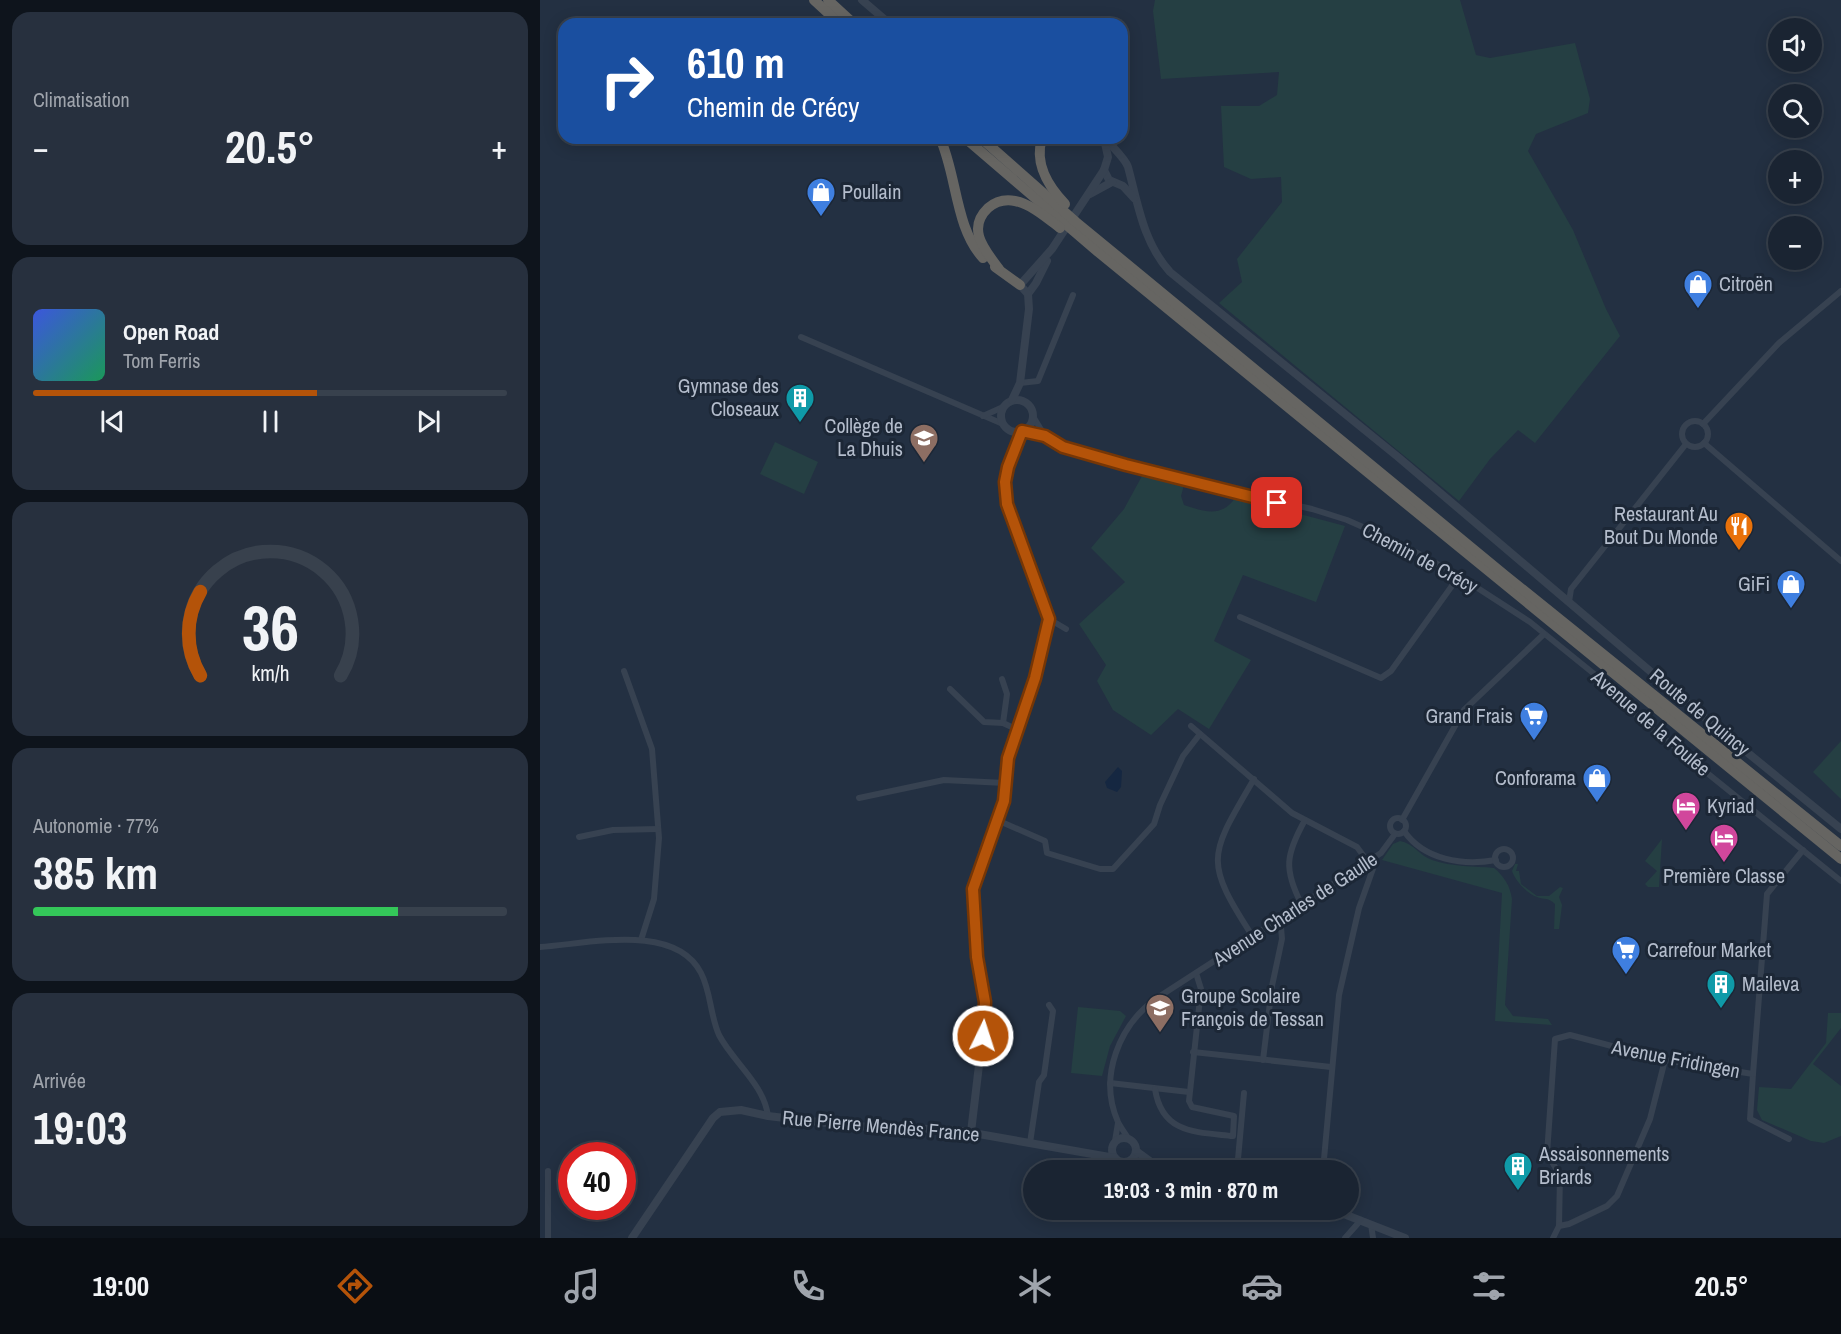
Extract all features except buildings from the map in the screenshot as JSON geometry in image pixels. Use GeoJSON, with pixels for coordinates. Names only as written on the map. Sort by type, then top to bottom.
{"type":"FeatureCollection","features":[{"type":"Feature","properties":{"kind":"highway"},"geometry":{"type":"LineString","coordinates":[[814,0],[834,18]]}},
{"type":"Feature","properties":{"kind":"highway"},"geometry":{"type":"LineString","coordinates":[[828,0],[848,18]]}},
{"type":"Feature","properties":{"kind":"highway"},"geometry":{"type":"LineString","coordinates":[[942,144],[952,170],[968,237],[980,255],[1024,289]]}},
{"type":"Feature","properties":{"kind":"highway"},"geometry":{"type":"LineString","coordinates":[[972,144],[1098,252],[1841,859]]}},
{"type":"Feature","properties":{"kind":"highway"},"geometry":{"type":"LineString","coordinates":[[988,144],[1076,222],[1506,576],[1841,846]]}},
{"type":"Feature","properties":{"kind":"highway"},"geometry":{"type":"LineString","coordinates":[[1041,144],[1039,161],[1044,175],[1057,195],[1073,211],[1076,222]]}},
{"type":"Feature","properties":{"kind":"highway"},"geometry":{"type":"LineString","coordinates":[[999,269],[982,246],[977,224],[991,205],[1002,201],[1027,206],[1090,252],[1098,252]]}},
{"type":"Feature","properties":{"kind":"street"},"geometry":{"type":"LineString","coordinates":[[862,0],[883,18]]}},
{"type":"Feature","properties":{"kind":"street"},"geometry":{"type":"LineString","coordinates":[[1105,144],[1106,178],[1130,193],[1139,207]]}},
{"type":"Feature","properties":{"kind":"street"},"geometry":{"type":"LineString","coordinates":[[1085,198],[1099,187],[1123,180],[1128,174],[1127,165],[1110,144]]}},
{"type":"Feature","properties":{"kind":"street"},"geometry":{"type":"LineString","coordinates":[[983,416],[1012,400],[1020,383],[1029,309],[1024,289],[1105,166],[1113,159],[1122,160]]}},
{"type":"Feature","properties":{"kind":"street","name":"Route de Quincy"},"geometry":{"type":"LineString","coordinates":[[1128,174],[1146,237],[1156,257],[1170,272],[1398,457],[1841,829]]}},
{"type":"Feature","properties":{"kind":"street"},"geometry":{"type":"LineString","coordinates":[[1703,424],[1779,343],[1841,291]]}},
{"type":"Feature","properties":{"kind":"street"},"geometry":{"type":"LineString","coordinates":[[1020,383],[1038,381],[1073,295]]}},
{"type":"Feature","properties":{"kind":"street"},"geometry":{"type":"LineString","coordinates":[[801,337],[1003,424],[1012,431],[1023,431]]}},
{"type":"Feature","properties":{"kind":"street"},"geometry":{"type":"LineString","coordinates":[[1020,383],[1034,418],[1045,436]]}},
{"type":"Feature","properties":{"kind":"street"},"geometry":{"type":"LineString","coordinates":[[1012,400],[1027,402]]}},
{"type":"Feature","properties":{"kind":"street"},"geometry":{"type":"LineString","coordinates":[[1003,407],[1001,416],[1003,424]]}},
{"type":"Feature","properties":{"kind":"street"},"geometry":{"type":"LineString","coordinates":[[971,1132],[985,1015],[975,930],[973,889],[1004,801],[1008,758],[1035,678],[1049,619],[1007,504],[1005,482],[1008,467],[1023,431],[1034,418]]}},
{"type":"Feature","properties":{"kind":"street"},"geometry":{"type":"LineString","coordinates":[[1695,420],[1703,424],[1708,435],[1704,443],[1694,447],[1686,444],[1681,433],[1684,425],[1695,420]]}},
{"type":"Feature","properties":{"kind":"street","name":"Chemin de Crécy"},"geometry":{"type":"LineString","coordinates":[[1023,431],[1045,436],[1063,447],[1126,465],[1347,520],[1399,543],[1459,576],[1544,634]]}},
{"type":"Feature","properties":{"kind":"street"},"geometry":{"type":"LineString","coordinates":[[1704,443],[1841,561]]}},
{"type":"Feature","properties":{"kind":"street"},"geometry":{"type":"LineString","coordinates":[[1559,594],[1571,589],[1686,444]]}},
{"type":"Feature","properties":{"kind":"street"},"geometry":{"type":"LineString","coordinates":[[1240,617],[1381,678],[1391,671],[1459,576]]}},
{"type":"Feature","properties":{"kind":"street"},"geometry":{"type":"LineString","coordinates":[[1569,602],[1571,589]]}},
{"type":"Feature","properties":{"kind":"street"},"geometry":{"type":"LineString","coordinates":[[1049,619],[1066,630]]}},
{"type":"Feature","properties":{"kind":"street"},"geometry":{"type":"LineString","coordinates":[[1402,820],[1464,710],[1544,634]]}},
{"type":"Feature","properties":{"kind":"street","name":"Avenue de la Foulée"},"geometry":{"type":"LineString","coordinates":[[1544,634],[1614,690],[1639,718],[1841,881]]}},
{"type":"Feature","properties":{"kind":"street"},"geometry":{"type":"LineString","coordinates":[[624,671],[652,749],[658,830],[659,860],[654,899],[641,940]]}},
{"type":"Feature","properties":{"kind":"street"},"geometry":{"type":"LineString","coordinates":[[1002,679],[1007,694],[1003,723]]}},
{"type":"Feature","properties":{"kind":"street"},"geometry":{"type":"LineString","coordinates":[[950,689],[984,722],[1003,723],[1016,729]]}},
{"type":"Feature","properties":{"kind":"street"},"geometry":{"type":"LineString","coordinates":[[1191,726],[1292,813],[1357,847],[1376,863],[1359,908],[1339,996],[1324,1160]]}},
{"type":"Feature","properties":{"kind":"street"},"geometry":{"type":"LineString","coordinates":[[997,820],[1045,841],[1047,853],[1100,869],[1113,869],[1155,824],[1160,805],[1183,756],[1200,734]]}},
{"type":"Feature","properties":{"kind":"street"},"geometry":{"type":"LineString","coordinates":[[1253,937],[1223,888],[1218,876],[1217,855],[1223,833],[1254,779]]}},
{"type":"Feature","properties":{"kind":"street"},"geometry":{"type":"LineString","coordinates":[[859,798],[944,780],[1005,783]]}},
{"type":"Feature","properties":{"kind":"street"},"geometry":{"type":"LineString","coordinates":[[1397,818],[1402,820],[1406,826],[1404,831],[1395,834],[1390,828],[1391,823],[1397,818]]}},
{"type":"Feature","properties":{"kind":"street"},"geometry":{"type":"LineString","coordinates":[[1302,905],[1290,879],[1288,860],[1291,845],[1305,820]]}},
{"type":"Feature","properties":{"kind":"street"},"geometry":{"type":"LineString","coordinates":[[579,837],[613,830],[658,830]]}},
{"type":"Feature","properties":{"kind":"street"},"geometry":{"type":"LineString","coordinates":[[1404,831],[1416,844],[1438,857],[1460,861],[1496,860]]}},
{"type":"Feature","properties":{"kind":"street","name":"Avenue Charles de Gaulle"},"geometry":{"type":"LineString","coordinates":[[1128,1138],[1119,1123],[1110,1083],[1113,1062],[1121,1038],[1134,1018],[1149,1004],[1381,854],[1395,834]]}},
{"type":"Feature","properties":{"kind":"street","name":"Avenue Fridingen"},"geometry":{"type":"LineString","coordinates":[[1558,1226],[1560,1176],[1547,1154],[1556,1039],[1570,1035],[1665,1060],[1753,1074],[1767,894],[1803,850]]}},
{"type":"Feature","properties":{"kind":"street"},"geometry":{"type":"LineString","coordinates":[[1263,1060],[1272,986],[1282,939],[1278,920]]}},
{"type":"Feature","properties":{"kind":"street"},"geometry":{"type":"LineString","coordinates":[[540,947],[641,940],[675,947],[696,964],[704,979],[720,1036],[763,1098],[768,1116]]}},
{"type":"Feature","properties":{"kind":"street"},"geometry":{"type":"LineString","coordinates":[[1155,1089],[1165,1116],[1175,1125],[1195,1132],[1233,1136],[1234,1116],[1192,1107],[1189,1092],[1201,989],[1197,973]]}},
{"type":"Feature","properties":{"kind":"street"},"geometry":{"type":"LineString","coordinates":[[1030,1143],[1039,1082],[1044,1075],[1047,1055],[1053,1011],[1049,1005]]}},
{"type":"Feature","properties":{"kind":"street"},"geometry":{"type":"LineString","coordinates":[[1193,1052],[1331,1067]]}},
{"type":"Feature","properties":{"kind":"street"},"geometry":{"type":"LineString","coordinates":[[1553,1238],[1558,1226],[1569,1224],[1607,1206],[1617,1196],[1650,1119],[1665,1060]]}},
{"type":"Feature","properties":{"kind":"street"},"geometry":{"type":"LineString","coordinates":[[1753,1074],[1750,1119],[1789,1139]]}},
{"type":"Feature","properties":{"kind":"street"},"geometry":{"type":"LineString","coordinates":[[1110,1083],[1189,1092]]}},
{"type":"Feature","properties":{"kind":"street"},"geometry":{"type":"LineString","coordinates":[[1238,1160],[1244,1093]]}},
{"type":"Feature","properties":{"kind":"street","name":"Rue Pierre Mendès France"},"geometry":{"type":"LineString","coordinates":[[632,1238],[713,1118],[720,1112],[741,1110],[768,1116],[852,1126],[971,1132],[1086,1155],[1114,1158]]}},
{"type":"Feature","properties":{"kind":"street","name":"Avenue Charles de Gaulle"},"geometry":{"type":"LineString","coordinates":[[1113,1144],[1119,1123]]}},
{"type":"Feature","properties":{"kind":"street"},"geometry":{"type":"LineString","coordinates":[[1118,1160],[1114,1158],[1113,1144],[1128,1138],[1135,1144],[1136,1151],[1131,1160]]}},
{"type":"Feature","properties":{"kind":"street","name":"Rue Pierre Mendès France"},"geometry":{"type":"LineString","coordinates":[[1086,1155],[1113,1144]]}},
{"type":"Feature","properties":{"kind":"street"},"geometry":{"type":"LineString","coordinates":[[1136,1151],[1148,1160]]}},
{"type":"Feature","properties":{"kind":"street"},"geometry":{"type":"LineString","coordinates":[[548,1171],[548,1238]]}},
{"type":"Feature","properties":{"kind":"street"},"geometry":{"type":"LineString","coordinates":[[1345,1238],[1361,1220],[1405,1238]]}},
{"type":"Feature","properties":{"kind":"street"},"geometry":{"type":"LineString","coordinates":[[1371,1224],[1373,1238]]}},
{"type":"Feature","properties":{"kind":"green space"},"geometry":{"type":"Polygon","coordinates":[[[1155,0],[1460,0],[1476,55],[1490,58],[1575,43],[1590,99],[1588,113],[1536,134],[1528,151],[1573,230],[1606,309],[1620,336],[1535,443],[1518,430],[1490,459],[1459,501],[1219,303],[1242,282],[1237,259],[1282,202],[1281,177],[1251,179],[1224,167],[1221,106],[1259,106],[1277,95],[1279,72],[1161,79],[1153,11],[1155,0]]]}},
{"type":"Feature","properties":{"kind":"green space"},"geometry":{"type":"Polygon","coordinates":[[[775,442],[818,462],[804,494],[760,474],[775,442]]]}},
{"type":"Feature","properties":{"kind":"green space"},"geometry":{"type":"Polygon","coordinates":[[[1142,476],[1184,485],[1181,496],[1184,505],[1199,510],[1219,511],[1236,497],[1345,526],[1316,602],[1243,575],[1214,641],[1251,660],[1209,729],[1178,709],[1151,735],[1113,710],[1097,681],[1106,665],[1079,624],[1125,582],[1091,548],[1124,509],[1142,476]]]}},
{"type":"Feature","properties":{"kind":"green space"},"geometry":{"type":"Polygon","coordinates":[[[1841,741],[1841,799],[1813,772],[1841,741]]]}},
{"type":"Feature","properties":{"kind":"green space"},"geometry":{"type":"Polygon","coordinates":[[[1662,839],[1659,887],[1648,887],[1645,884],[1657,871],[1645,861],[1662,839]]]}},
{"type":"Feature","properties":{"kind":"green space"},"geometry":{"type":"Polygon","coordinates":[[[1400,841],[1409,844],[1432,860],[1455,865],[1494,868],[1501,874],[1512,899],[1505,1005],[1513,1016],[1548,1019],[1552,1025],[1495,1021],[1502,893],[1382,860],[1393,844],[1400,841]]]}},
{"type":"Feature","properties":{"kind":"green space"},"geometry":{"type":"Polygon","coordinates":[[[1515,864],[1518,864],[1516,871],[1519,871],[1521,884],[1537,896],[1549,896],[1560,887],[1563,888],[1559,897],[1562,905],[1559,929],[1554,929],[1555,904],[1529,893],[1522,886],[1512,871],[1515,864]]]}},
{"type":"Feature","properties":{"kind":"green space"},"geometry":{"type":"Polygon","coordinates":[[[1078,1007],[1120,1011],[1126,1016],[1110,1046],[1102,1076],[1071,1073],[1078,1007]]]}},
{"type":"Feature","properties":{"kind":"green space"},"geometry":{"type":"Polygon","coordinates":[[[1828,1013],[1841,1013],[1841,1028],[1813,1064],[1841,1086],[1841,1136],[1824,1143],[1811,1141],[1762,1120],[1757,1110],[1759,1087],[1791,1089],[1826,1043],[1828,1013]]]}},
{"type":"Feature","properties":{"kind":"water"},"geometry":{"type":"Polygon","coordinates":[[[1118,767],[1122,771],[1121,787],[1117,792],[1107,788],[1105,782],[1118,767]]]}},
{"type":"Feature","properties":{"kind":"place","name":"Poullain"},"geometry":{"type":"Point","coordinates":[821,218]}},
{"type":"Feature","properties":{"kind":"place","name":"Citroën"},"geometry":{"type":"Point","coordinates":[1698,310]}},
{"type":"Feature","properties":{"kind":"place","name":"Gymnase des Closeaux"},"geometry":{"type":"Point","coordinates":[800,424]}},
{"type":"Feature","properties":{"kind":"place","name":"Collège de La Dhuis"},"geometry":{"type":"Point","coordinates":[924,464]}},
{"type":"Feature","properties":{"kind":"place","name":"Restaurant Au Bout Du Monde"},"geometry":{"type":"Point","coordinates":[1739,552]}},
{"type":"Feature","properties":{"kind":"place","name":"GiFi"},"geometry":{"type":"Point","coordinates":[1791,610]}},
{"type":"Feature","properties":{"kind":"place","name":"Grand Frais"},"geometry":{"type":"Point","coordinates":[1534,742]}},
{"type":"Feature","properties":{"kind":"place","name":"Conforama"},"geometry":{"type":"Point","coordinates":[1597,804]}},
{"type":"Feature","properties":{"kind":"place","name":"Kyriad"},"geometry":{"type":"Point","coordinates":[1686,832]}},
{"type":"Feature","properties":{"kind":"place","name":"Première Classe"},"geometry":{"type":"Point","coordinates":[1724,864]}},
{"type":"Feature","properties":{"kind":"place","name":"Carrefour Market"},"geometry":{"type":"Point","coordinates":[1626,976]}},
{"type":"Feature","properties":{"kind":"place","name":"Maileva"},"geometry":{"type":"Point","coordinates":[1721,1010]}},
{"type":"Feature","properties":{"kind":"place","name":"Groupe Scolaire François de Tessan"},"geometry":{"type":"Point","coordinates":[1160,1034]}},
{"type":"Feature","properties":{"kind":"place","name":"Assaisonnements Briards"},"geometry":{"type":"Point","coordinates":[1518,1192]}},
{"type":"Feature","properties":{"kind":"route"},"geometry":{"type":"LineString","coordinates":[[983,1036],[985,1002],[977,957],[973,889],[975,877],[1004,801],[1008,758],[1035,678],[1049,619],[1046,604],[1024,555],[1007,504],[1005,482],[1008,467],[1013,449],[1022,431],[1045,436],[1063,447],[1126,465],[1277,503]]}}]}
